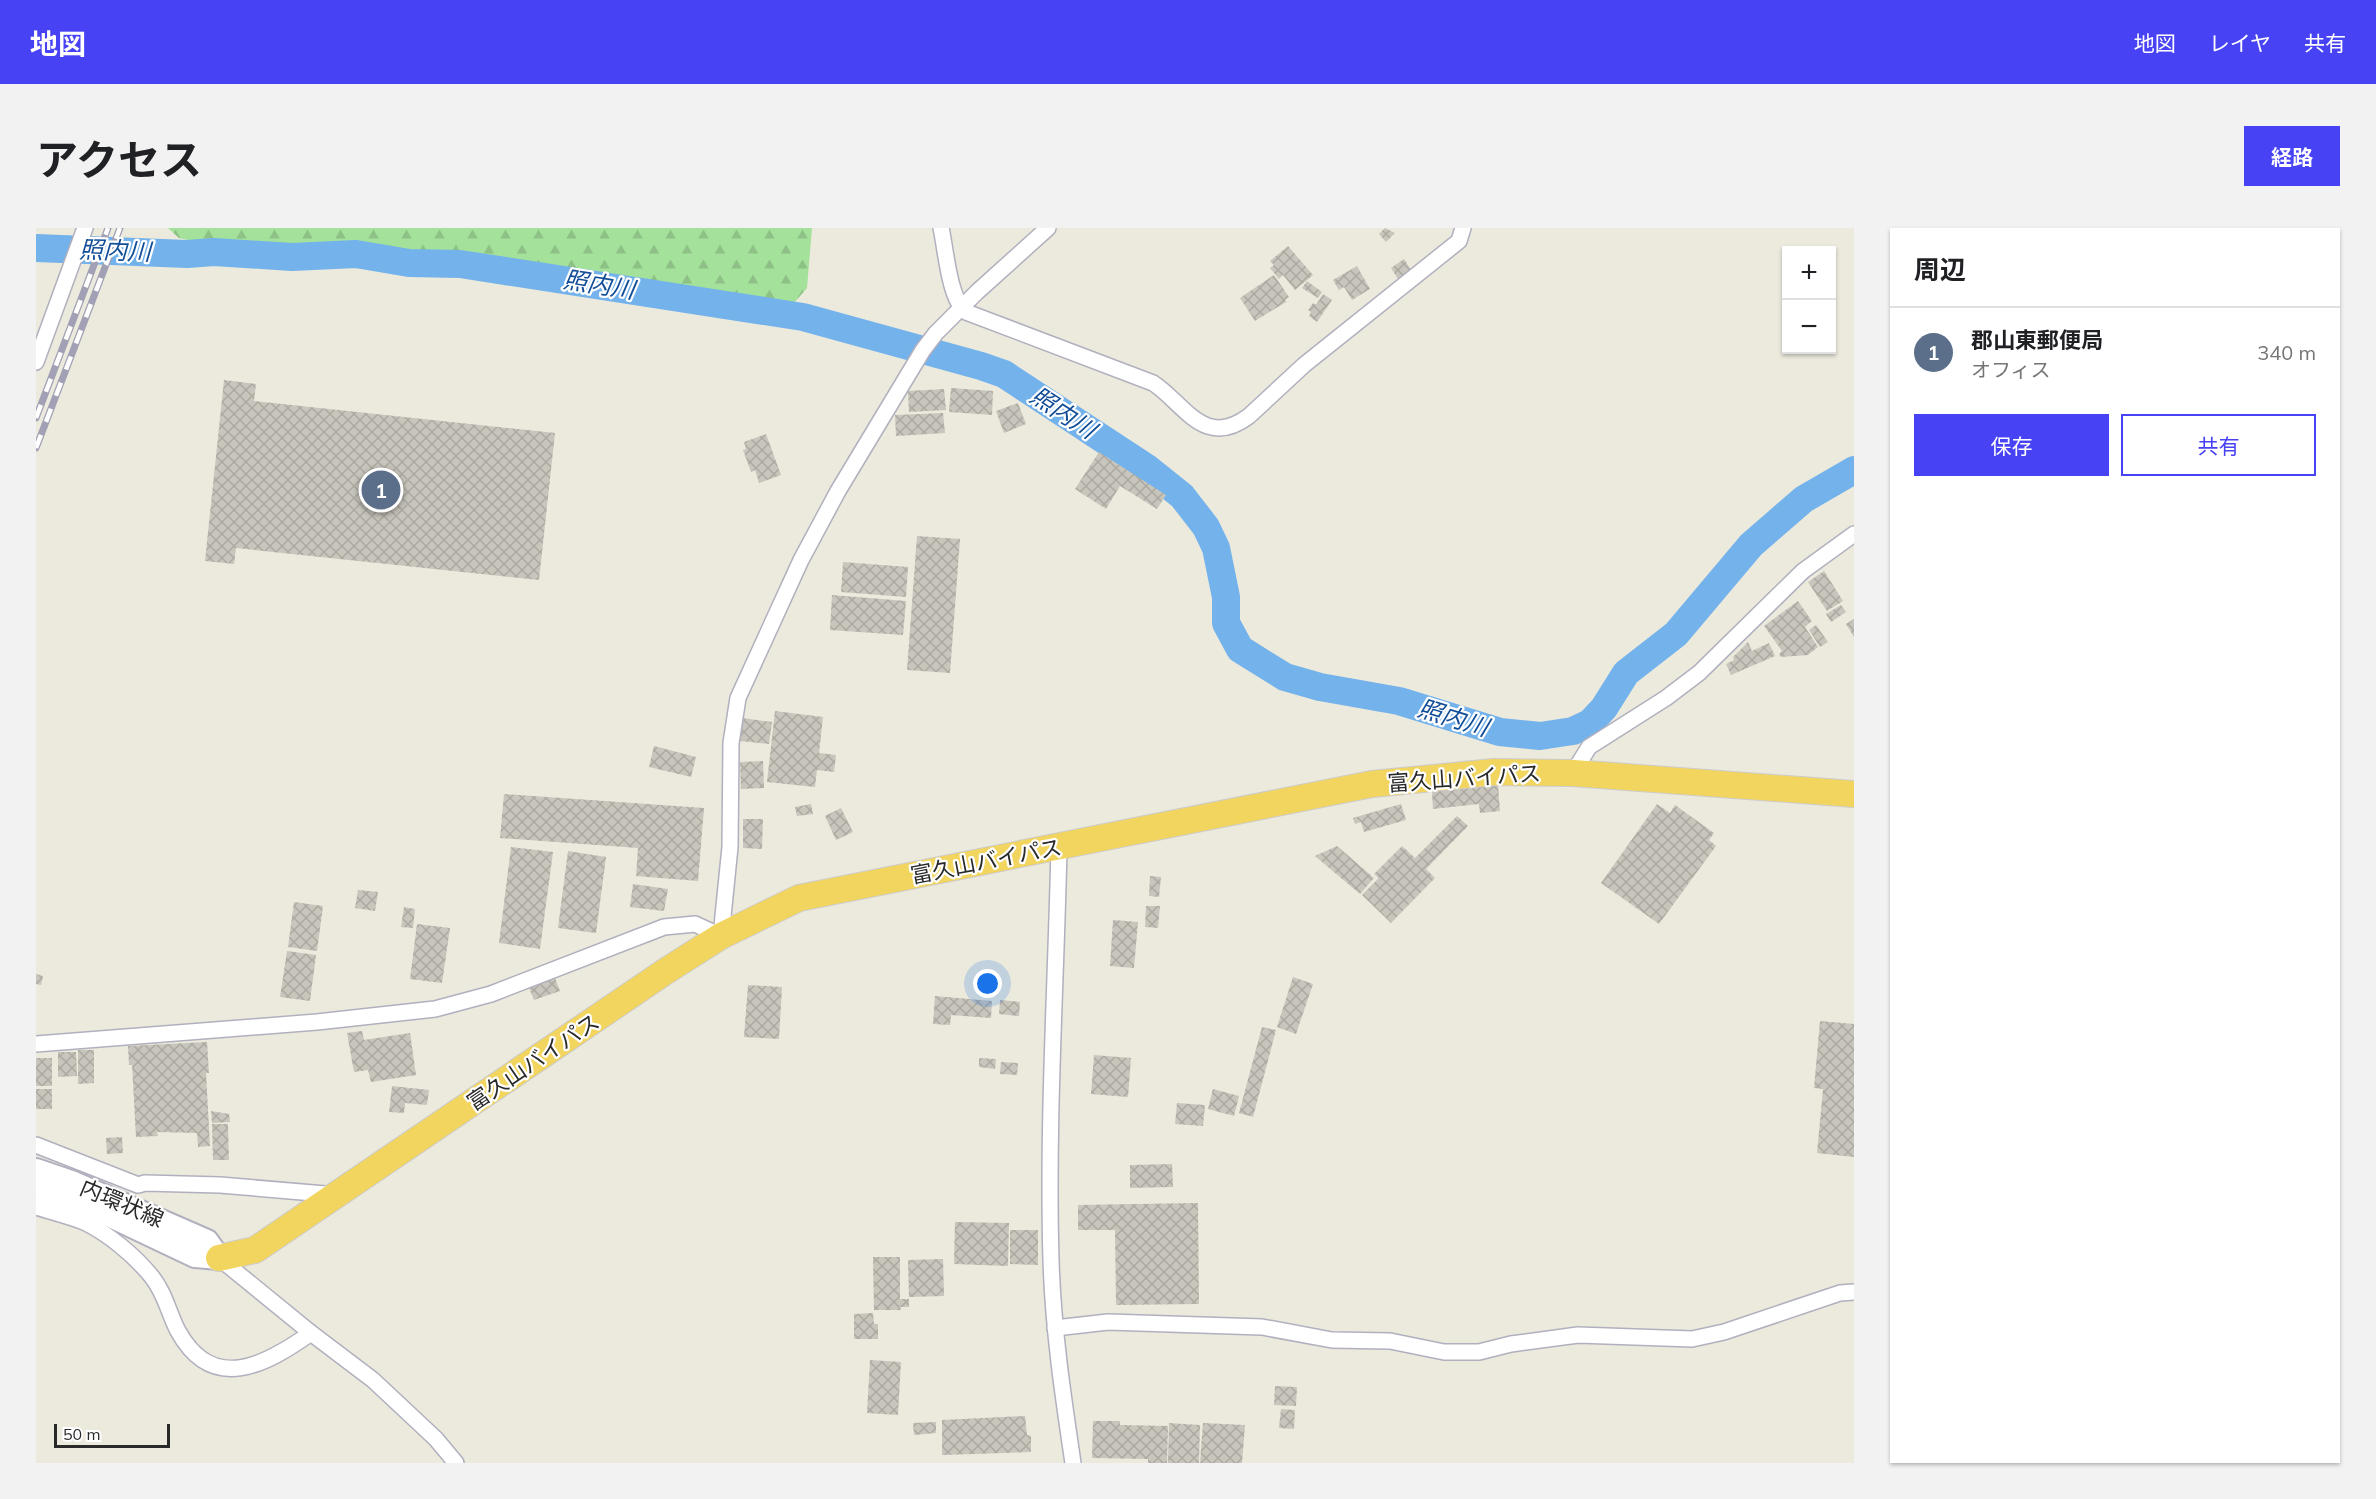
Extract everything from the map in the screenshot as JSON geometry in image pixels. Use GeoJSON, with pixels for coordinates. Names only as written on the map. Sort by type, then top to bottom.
{"type":"FeatureCollection","features":[{"type":"Feature","properties":{"kind":"highway","name":"富久山バイパス"},"geometry":{"type":"LineString","coordinates":[[207,1252],[255,1250],[721,936],[799,898],[1372,784],[1494,772],[1573,773],[1854,794]]}},
{"type":"Feature","properties":{"kind":"main road","name":"内環状線"},"geometry":{"type":"LineString","coordinates":[[36,1170],[74,1182],[207,1252]]}},
{"type":"Feature","properties":{"kind":"main road","name":"内環状線"},"geometry":{"type":"LineString","coordinates":[[36,1188],[207,1252]]}},
{"type":"Feature","properties":{"kind":"street"},"geometry":{"type":"LineString","coordinates":[[37,355],[85,228]]}},
{"type":"Feature","properties":{"kind":"street"},"geometry":{"type":"LineString","coordinates":[[941,228],[954,293],[961,308],[972,316],[1153,383],[1169,394],[1189,418],[1213,427],[1230,425],[1249,416],[1304,365],[1459,241],[1462,228]]}},
{"type":"Feature","properties":{"kind":"street"},"geometry":{"type":"LineString","coordinates":[[36,1044],[317,1022],[435,1009],[491,994],[664,927],[695,924],[721,936],[730,847],[731,743],[738,698],[801,560],[838,491],[923,350],[961,308],[1048,228]]}},
{"type":"Feature","properties":{"kind":"street"},"geometry":{"type":"LineString","coordinates":[[1573,773],[1589,747],[1666,698],[1699,673],[1803,571],[1854,534]]}},
{"type":"Feature","properties":{"kind":"street"},"geometry":{"type":"LineString","coordinates":[[1059,847],[1050,1185],[1055,1328],[1073,1463]]}},
{"type":"Feature","properties":{"kind":"street"},"geometry":{"type":"LineString","coordinates":[[36,1145],[138,1185],[145,1183],[220,1185],[337,1195]]}},
{"type":"Feature","properties":{"kind":"street"},"geometry":{"type":"LineString","coordinates":[[36,1207],[85,1223],[126,1250],[153,1277],[185,1341],[200,1356],[218,1367],[247,1368],[264,1363],[310,1333]]}},
{"type":"Feature","properties":{"kind":"street"},"geometry":{"type":"LineString","coordinates":[[207,1252],[373,1380],[436,1439],[456,1463]]}},
{"type":"Feature","properties":{"kind":"street"},"geometry":{"type":"LineString","coordinates":[[1055,1328],[1108,1322],[1262,1327],[1332,1340],[1390,1341],[1444,1352],[1479,1352],[1512,1344],[1578,1335],[1692,1339],[1724,1332],[1839,1293],[1854,1292]]}},
{"type":"Feature","properties":{"kind":"green space"},"geometry":{"type":"Polygon","coordinates":[[[168,228],[812,228],[807,288],[787,311],[673,286],[468,254],[380,251],[252,255],[179,238],[168,228]]]}},
{"type":"Feature","properties":{"kind":"building"},"geometry":{"type":"Polygon","coordinates":[[[1385,228],[1395,233],[1386,242],[1379,234],[1385,228]]]}},
{"type":"Feature","properties":{"kind":"building"},"geometry":{"type":"Polygon","coordinates":[[[1288,246],[1313,275],[1295,290],[1283,275],[1279,279],[1270,268],[1274,265],[1270,261],[1288,246]]]}},
{"type":"Feature","properties":{"kind":"building"},"geometry":{"type":"Polygon","coordinates":[[[1404,259],[1411,270],[1398,279],[1391,268],[1404,259]]]}},
{"type":"Feature","properties":{"kind":"building"},"geometry":{"type":"Polygon","coordinates":[[[1357,266],[1370,289],[1352,300],[1344,287],[1339,290],[1333,280],[1357,266]]]}},
{"type":"Feature","properties":{"kind":"building"},"geometry":{"type":"Polygon","coordinates":[[[1274,275],[1289,297],[1285,300],[1286,302],[1255,321],[1240,298],[1274,275]]]}},
{"type":"Feature","properties":{"kind":"building"},"geometry":{"type":"Polygon","coordinates":[[[1307,281],[1322,292],[1318,298],[1302,288],[1307,281]]]}},
{"type":"Feature","properties":{"kind":"building"},"geometry":{"type":"Polygon","coordinates":[[[1323,294],[1332,300],[1317,322],[1309,316],[1311,312],[1308,310],[1313,303],[1316,305],[1323,294]]]}},
{"type":"Feature","properties":{"kind":"building"},"geometry":{"type":"Polygon","coordinates":[[[224,380],[256,384],[254,401],[555,433],[539,580],[236,548],[234,564],[205,561],[224,380]]]}},
{"type":"Feature","properties":{"kind":"building"},"geometry":{"type":"Polygon","coordinates":[[[951,388],[993,391],[992,415],[949,412],[951,388]]]}},
{"type":"Feature","properties":{"kind":"building"},"geometry":{"type":"Polygon","coordinates":[[[944,389],[946,410],[909,412],[908,391],[944,389]]]}},
{"type":"Feature","properties":{"kind":"building"},"geometry":{"type":"Polygon","coordinates":[[[1018,403],[1026,424],[1004,433],[996,411],[1018,403]]]}},
{"type":"Feature","properties":{"kind":"building"},"geometry":{"type":"Polygon","coordinates":[[[943,413],[945,433],[896,436],[895,415],[943,413]]]}},
{"type":"Feature","properties":{"kind":"building"},"geometry":{"type":"Polygon","coordinates":[[[766,434],[781,475],[759,483],[755,470],[751,472],[743,450],[746,449],[744,442],[766,434]]]}},
{"type":"Feature","properties":{"kind":"building"},"geometry":{"type":"Polygon","coordinates":[[[1099,452],[1166,495],[1157,509],[1120,486],[1106,509],[1075,489],[1099,452]]]}},
{"type":"Feature","properties":{"kind":"building"},"geometry":{"type":"Polygon","coordinates":[[[917,536],[960,539],[950,673],[907,670],[917,536]]]}},
{"type":"Feature","properties":{"kind":"building"},"geometry":{"type":"Polygon","coordinates":[[[843,562],[908,567],[906,597],[841,592],[843,562]]]}},
{"type":"Feature","properties":{"kind":"building"},"geometry":{"type":"Polygon","coordinates":[[[1824,571],[1843,601],[1827,611],[1808,582],[1824,571]]]}},
{"type":"Feature","properties":{"kind":"building"},"geometry":{"type":"Polygon","coordinates":[[[832,595],[906,601],[903,635],[830,630],[832,595]]]}},
{"type":"Feature","properties":{"kind":"building"},"geometry":{"type":"Polygon","coordinates":[[[1798,601],[1812,621],[1805,627],[1818,647],[1808,655],[1781,657],[1779,654],[1782,651],[1764,626],[1798,601]]]}},
{"type":"Feature","properties":{"kind":"building"},"geometry":{"type":"Polygon","coordinates":[[[1841,605],[1846,612],[1831,622],[1826,614],[1841,605]]]}},
{"type":"Feature","properties":{"kind":"building"},"geometry":{"type":"Polygon","coordinates":[[[1854,619],[1854,637],[1846,624],[1854,619]]]}},
{"type":"Feature","properties":{"kind":"building"},"geometry":{"type":"Polygon","coordinates":[[[1816,625],[1828,642],[1820,647],[1809,630],[1816,625]]]}},
{"type":"Feature","properties":{"kind":"building"},"geometry":{"type":"Polygon","coordinates":[[[1748,642],[1752,651],[1769,643],[1775,656],[1731,675],[1726,664],[1734,660],[1733,657],[1748,642]]]}},
{"type":"Feature","properties":{"kind":"building"},"geometry":{"type":"Polygon","coordinates":[[[775,711],[823,717],[819,753],[836,755],[834,772],[817,770],[815,787],[767,782],[775,711]]]}},
{"type":"Feature","properties":{"kind":"building"},"geometry":{"type":"Polygon","coordinates":[[[742,718],[772,722],[769,744],[740,741],[742,718]]]}},
{"type":"Feature","properties":{"kind":"building"},"geometry":{"type":"Polygon","coordinates":[[[654,746],[696,757],[691,777],[649,767],[654,746]]]}},
{"type":"Feature","properties":{"kind":"building"},"geometry":{"type":"Polygon","coordinates":[[[763,761],[764,788],[741,789],[740,762],[763,761]]]}},
{"type":"Feature","properties":{"kind":"building"},"geometry":{"type":"Polygon","coordinates":[[[1498,785],[1500,811],[1480,813],[1479,804],[1433,809],[1432,791],[1498,785]]]}},
{"type":"Feature","properties":{"kind":"building"},"geometry":{"type":"Polygon","coordinates":[[[504,794],[704,808],[698,881],[636,876],[638,848],[500,838],[504,794]]]}},
{"type":"Feature","properties":{"kind":"building"},"geometry":{"type":"Polygon","coordinates":[[[811,804],[813,814],[797,816],[795,807],[811,804]]]}},
{"type":"Feature","properties":{"kind":"building"},"geometry":{"type":"Polygon","coordinates":[[[1401,804],[1406,820],[1364,832],[1361,822],[1355,824],[1353,818],[1401,804]]]}},
{"type":"Feature","properties":{"kind":"building"},"geometry":{"type":"Polygon","coordinates":[[[1657,804],[1670,813],[1675,805],[1714,833],[1709,840],[1716,846],[1659,924],[1601,883],[1657,804]]]}},
{"type":"Feature","properties":{"kind":"building"},"geometry":{"type":"Polygon","coordinates":[[[841,808],[853,832],[836,840],[825,816],[841,808]]]}},
{"type":"Feature","properties":{"kind":"building"},"geometry":{"type":"Polygon","coordinates":[[[1457,816],[1468,826],[1426,869],[1435,878],[1391,923],[1362,895],[1379,878],[1374,874],[1402,846],[1415,858],[1457,816]]]}},
{"type":"Feature","properties":{"kind":"building"},"geometry":{"type":"Polygon","coordinates":[[[743,819],[763,819],[762,849],[743,848],[743,819]]]}},
{"type":"Feature","properties":{"kind":"building"},"geometry":{"type":"Polygon","coordinates":[[[1337,846],[1374,878],[1360,894],[1315,856],[1337,846]]]}},
{"type":"Feature","properties":{"kind":"building"},"geometry":{"type":"Polygon","coordinates":[[[511,847],[553,852],[540,949],[499,943],[511,847]]]}},
{"type":"Feature","properties":{"kind":"building"},"geometry":{"type":"Polygon","coordinates":[[[568,851],[606,857],[596,933],[558,928],[568,851]]]}},
{"type":"Feature","properties":{"kind":"building"},"geometry":{"type":"Polygon","coordinates":[[[1150,876],[1161,877],[1159,897],[1149,896],[1150,876]]]}},
{"type":"Feature","properties":{"kind":"building"},"geometry":{"type":"Polygon","coordinates":[[[633,884],[668,889],[664,911],[630,907],[633,884]]]}},
{"type":"Feature","properties":{"kind":"building"},"geometry":{"type":"Polygon","coordinates":[[[358,890],[378,892],[375,911],[355,908],[358,890]]]}},
{"type":"Feature","properties":{"kind":"building"},"geometry":{"type":"Polygon","coordinates":[[[294,902],[323,906],[317,951],[288,947],[294,902]]]}},
{"type":"Feature","properties":{"kind":"building"},"geometry":{"type":"Polygon","coordinates":[[[1146,906],[1160,906],[1158,928],[1145,927],[1146,906]]]}},
{"type":"Feature","properties":{"kind":"building"},"geometry":{"type":"Polygon","coordinates":[[[404,907],[415,909],[413,928],[401,927],[404,907]]]}},
{"type":"Feature","properties":{"kind":"building"},"geometry":{"type":"Polygon","coordinates":[[[1113,920],[1138,922],[1134,968],[1110,966],[1113,920]]]}},
{"type":"Feature","properties":{"kind":"building"},"geometry":{"type":"Polygon","coordinates":[[[417,924],[450,928],[442,983],[410,979],[417,924]]]}},
{"type":"Feature","properties":{"kind":"building"},"geometry":{"type":"Polygon","coordinates":[[[287,951],[316,955],[310,1001],[280,997],[287,951]]]}},
{"type":"Feature","properties":{"kind":"building"},"geometry":{"type":"Polygon","coordinates":[[[36,974],[43,976],[41,985],[36,984],[36,974]]]}},
{"type":"Feature","properties":{"kind":"building"},"geometry":{"type":"Polygon","coordinates":[[[1293,977],[1313,984],[1296,1034],[1277,1027],[1293,977]]]}},
{"type":"Feature","properties":{"kind":"building"},"geometry":{"type":"Polygon","coordinates":[[[555,978],[560,991],[534,1000],[529,988],[555,978]]]}},
{"type":"Feature","properties":{"kind":"building"},"geometry":{"type":"Polygon","coordinates":[[[748,985],[782,987],[779,1039],[744,1037],[748,985]]]}},
{"type":"Feature","properties":{"kind":"building"},"geometry":{"type":"Polygon","coordinates":[[[935,996],[992,1001],[991,1018],[951,1015],[950,1025],[933,1024],[935,996]]]}},
{"type":"Feature","properties":{"kind":"building"},"geometry":{"type":"Polygon","coordinates":[[[1000,1000],[1020,1002],[1019,1016],[999,1014],[1000,1000]]]}},
{"type":"Feature","properties":{"kind":"building"},"geometry":{"type":"Polygon","coordinates":[[[1820,1021],[1854,1024],[1854,1157],[1817,1153],[1823,1089],[1814,1088],[1820,1021]]]}},
{"type":"Feature","properties":{"kind":"building"},"geometry":{"type":"Polygon","coordinates":[[[1262,1027],[1276,1030],[1253,1117],[1239,1113],[1262,1027]]]}},
{"type":"Feature","properties":{"kind":"building"},"geometry":{"type":"Polygon","coordinates":[[[362,1031],[364,1040],[410,1033],[416,1075],[371,1082],[368,1070],[354,1072],[347,1033],[362,1031]]]}},
{"type":"Feature","properties":{"kind":"building"},"geometry":{"type":"Polygon","coordinates":[[[207,1042],[209,1073],[206,1073],[210,1146],[198,1147],[197,1133],[157,1132],[158,1136],[136,1137],[132,1065],[129,1065],[128,1046],[207,1042]]]}},
{"type":"Feature","properties":{"kind":"building"},"geometry":{"type":"Polygon","coordinates":[[[78,1050],[94,1050],[94,1083],[78,1084],[78,1050]]]}},
{"type":"Feature","properties":{"kind":"building"},"geometry":{"type":"Polygon","coordinates":[[[58,1052],[76,1052],[77,1076],[58,1077],[58,1052]]]}},
{"type":"Feature","properties":{"kind":"building"},"geometry":{"type":"Polygon","coordinates":[[[1094,1055],[1131,1058],[1128,1097],[1091,1094],[1094,1055]]]}},
{"type":"Feature","properties":{"kind":"building"},"geometry":{"type":"Polygon","coordinates":[[[36,1058],[52,1058],[52,1086],[36,1086],[36,1058]]]}},
{"type":"Feature","properties":{"kind":"building"},"geometry":{"type":"Polygon","coordinates":[[[979,1058],[996,1059],[995,1069],[979,1067],[979,1058]]]}},
{"type":"Feature","properties":{"kind":"building"},"geometry":{"type":"Polygon","coordinates":[[[1001,1062],[1018,1063],[1017,1075],[1000,1074],[1001,1062]]]}},
{"type":"Feature","properties":{"kind":"building"},"geometry":{"type":"Polygon","coordinates":[[[392,1086],[429,1090],[427,1105],[405,1103],[404,1113],[389,1112],[392,1086]]]}},
{"type":"Feature","properties":{"kind":"building"},"geometry":{"type":"Polygon","coordinates":[[[36,1089],[52,1089],[52,1109],[36,1109],[36,1089]]]}},
{"type":"Feature","properties":{"kind":"building"},"geometry":{"type":"Polygon","coordinates":[[[1213,1089],[1239,1096],[1234,1116],[1208,1109],[1213,1089]]]}},
{"type":"Feature","properties":{"kind":"building"},"geometry":{"type":"Polygon","coordinates":[[[1177,1103],[1205,1105],[1203,1126],[1175,1124],[1177,1103]]]}},
{"type":"Feature","properties":{"kind":"building"},"geometry":{"type":"Polygon","coordinates":[[[211,1111],[229,1114],[230,1122],[212,1123],[211,1111]]]}},
{"type":"Feature","properties":{"kind":"building"},"geometry":{"type":"Polygon","coordinates":[[[212,1124],[228,1124],[229,1160],[213,1160],[212,1124]]]}},
{"type":"Feature","properties":{"kind":"building"},"geometry":{"type":"Polygon","coordinates":[[[122,1137],[123,1153],[107,1154],[106,1138],[122,1137]]]}},
{"type":"Feature","properties":{"kind":"building"},"geometry":{"type":"Polygon","coordinates":[[[1172,1164],[1173,1187],[1130,1188],[1130,1165],[1172,1164]]]}},
{"type":"Feature","properties":{"kind":"building"},"geometry":{"type":"Polygon","coordinates":[[[1198,1203],[1199,1304],[1116,1305],[1115,1230],[1078,1230],[1078,1205],[1198,1203]]]}},
{"type":"Feature","properties":{"kind":"building"},"geometry":{"type":"Polygon","coordinates":[[[955,1222],[1009,1223],[1008,1266],[954,1264],[955,1222]]]}},
{"type":"Feature","properties":{"kind":"building"},"geometry":{"type":"Polygon","coordinates":[[[1010,1230],[1038,1230],[1038,1265],[1010,1264],[1010,1230]]]}},
{"type":"Feature","properties":{"kind":"building"},"geometry":{"type":"Polygon","coordinates":[[[873,1257],[900,1257],[900,1299],[909,1299],[909,1307],[900,1307],[901,1310],[874,1310],[873,1257]]]}},
{"type":"Feature","properties":{"kind":"building"},"geometry":{"type":"Polygon","coordinates":[[[943,1259],[944,1296],[909,1297],[908,1260],[943,1259]]]}},
{"type":"Feature","properties":{"kind":"building"},"geometry":{"type":"Polygon","coordinates":[[[873,1313],[874,1324],[878,1324],[878,1339],[854,1339],[854,1314],[873,1313]]]}},
{"type":"Feature","properties":{"kind":"building"},"geometry":{"type":"Polygon","coordinates":[[[870,1360],[901,1362],[898,1415],[867,1413],[870,1360]]]}},
{"type":"Feature","properties":{"kind":"building"},"geometry":{"type":"Polygon","coordinates":[[[1275,1386],[1297,1387],[1296,1406],[1274,1405],[1275,1386]]]}},
{"type":"Feature","properties":{"kind":"building"},"geometry":{"type":"Polygon","coordinates":[[[1281,1409],[1295,1410],[1294,1429],[1279,1428],[1281,1409]]]}},
{"type":"Feature","properties":{"kind":"building"},"geometry":{"type":"Polygon","coordinates":[[[1025,1416],[1027,1435],[1031,1436],[1031,1452],[942,1455],[942,1420],[1025,1416]]]}},
{"type":"Feature","properties":{"kind":"building"},"geometry":{"type":"Polygon","coordinates":[[[1093,1421],[1120,1421],[1120,1425],[1168,1426],[1167,1463],[1148,1463],[1148,1459],[1092,1458],[1093,1421]]]}},
{"type":"Feature","properties":{"kind":"building"},"geometry":{"type":"Polygon","coordinates":[[[936,1422],[936,1433],[914,1435],[913,1423],[936,1422]]]}},
{"type":"Feature","properties":{"kind":"building"},"geometry":{"type":"Polygon","coordinates":[[[1169,1423],[1200,1425],[1199,1463],[1168,1463],[1169,1423]]]}},
{"type":"Feature","properties":{"kind":"building"},"geometry":{"type":"Polygon","coordinates":[[[1203,1423],[1245,1425],[1242,1463],[1200,1463],[1203,1423]]]}},
{"type":"Feature","properties":{"kind":"waterway","name":"照内川"},"geometry":{"type":"LineString","coordinates":[[36,248],[187,254],[214,252],[292,257],[356,254],[409,263],[460,264],[803,317],[981,366],[1004,374],[1147,468],[1182,496],[1206,527],[1216,548],[1226,597],[1226,623],[1240,649],[1285,677],[1320,687],[1399,701],[1500,732],[1540,736],[1573,731],[1590,723],[1604,708],[1626,673],[1676,634],[1751,545],[1804,499],[1854,470]]}},
{"type":"Feature","properties":{"kind":"railway"},"geometry":{"type":"LineString","coordinates":[[36,418],[108,228]]}},
{"type":"Feature","properties":{"kind":"railway"},"geometry":{"type":"LineString","coordinates":[[36,448],[120,228]]}},
{"type":"Feature","properties":{"kind":"place","name":"郡山東郵便局"},"geometry":{"type":"Point","coordinates":[381,490]}}]}
